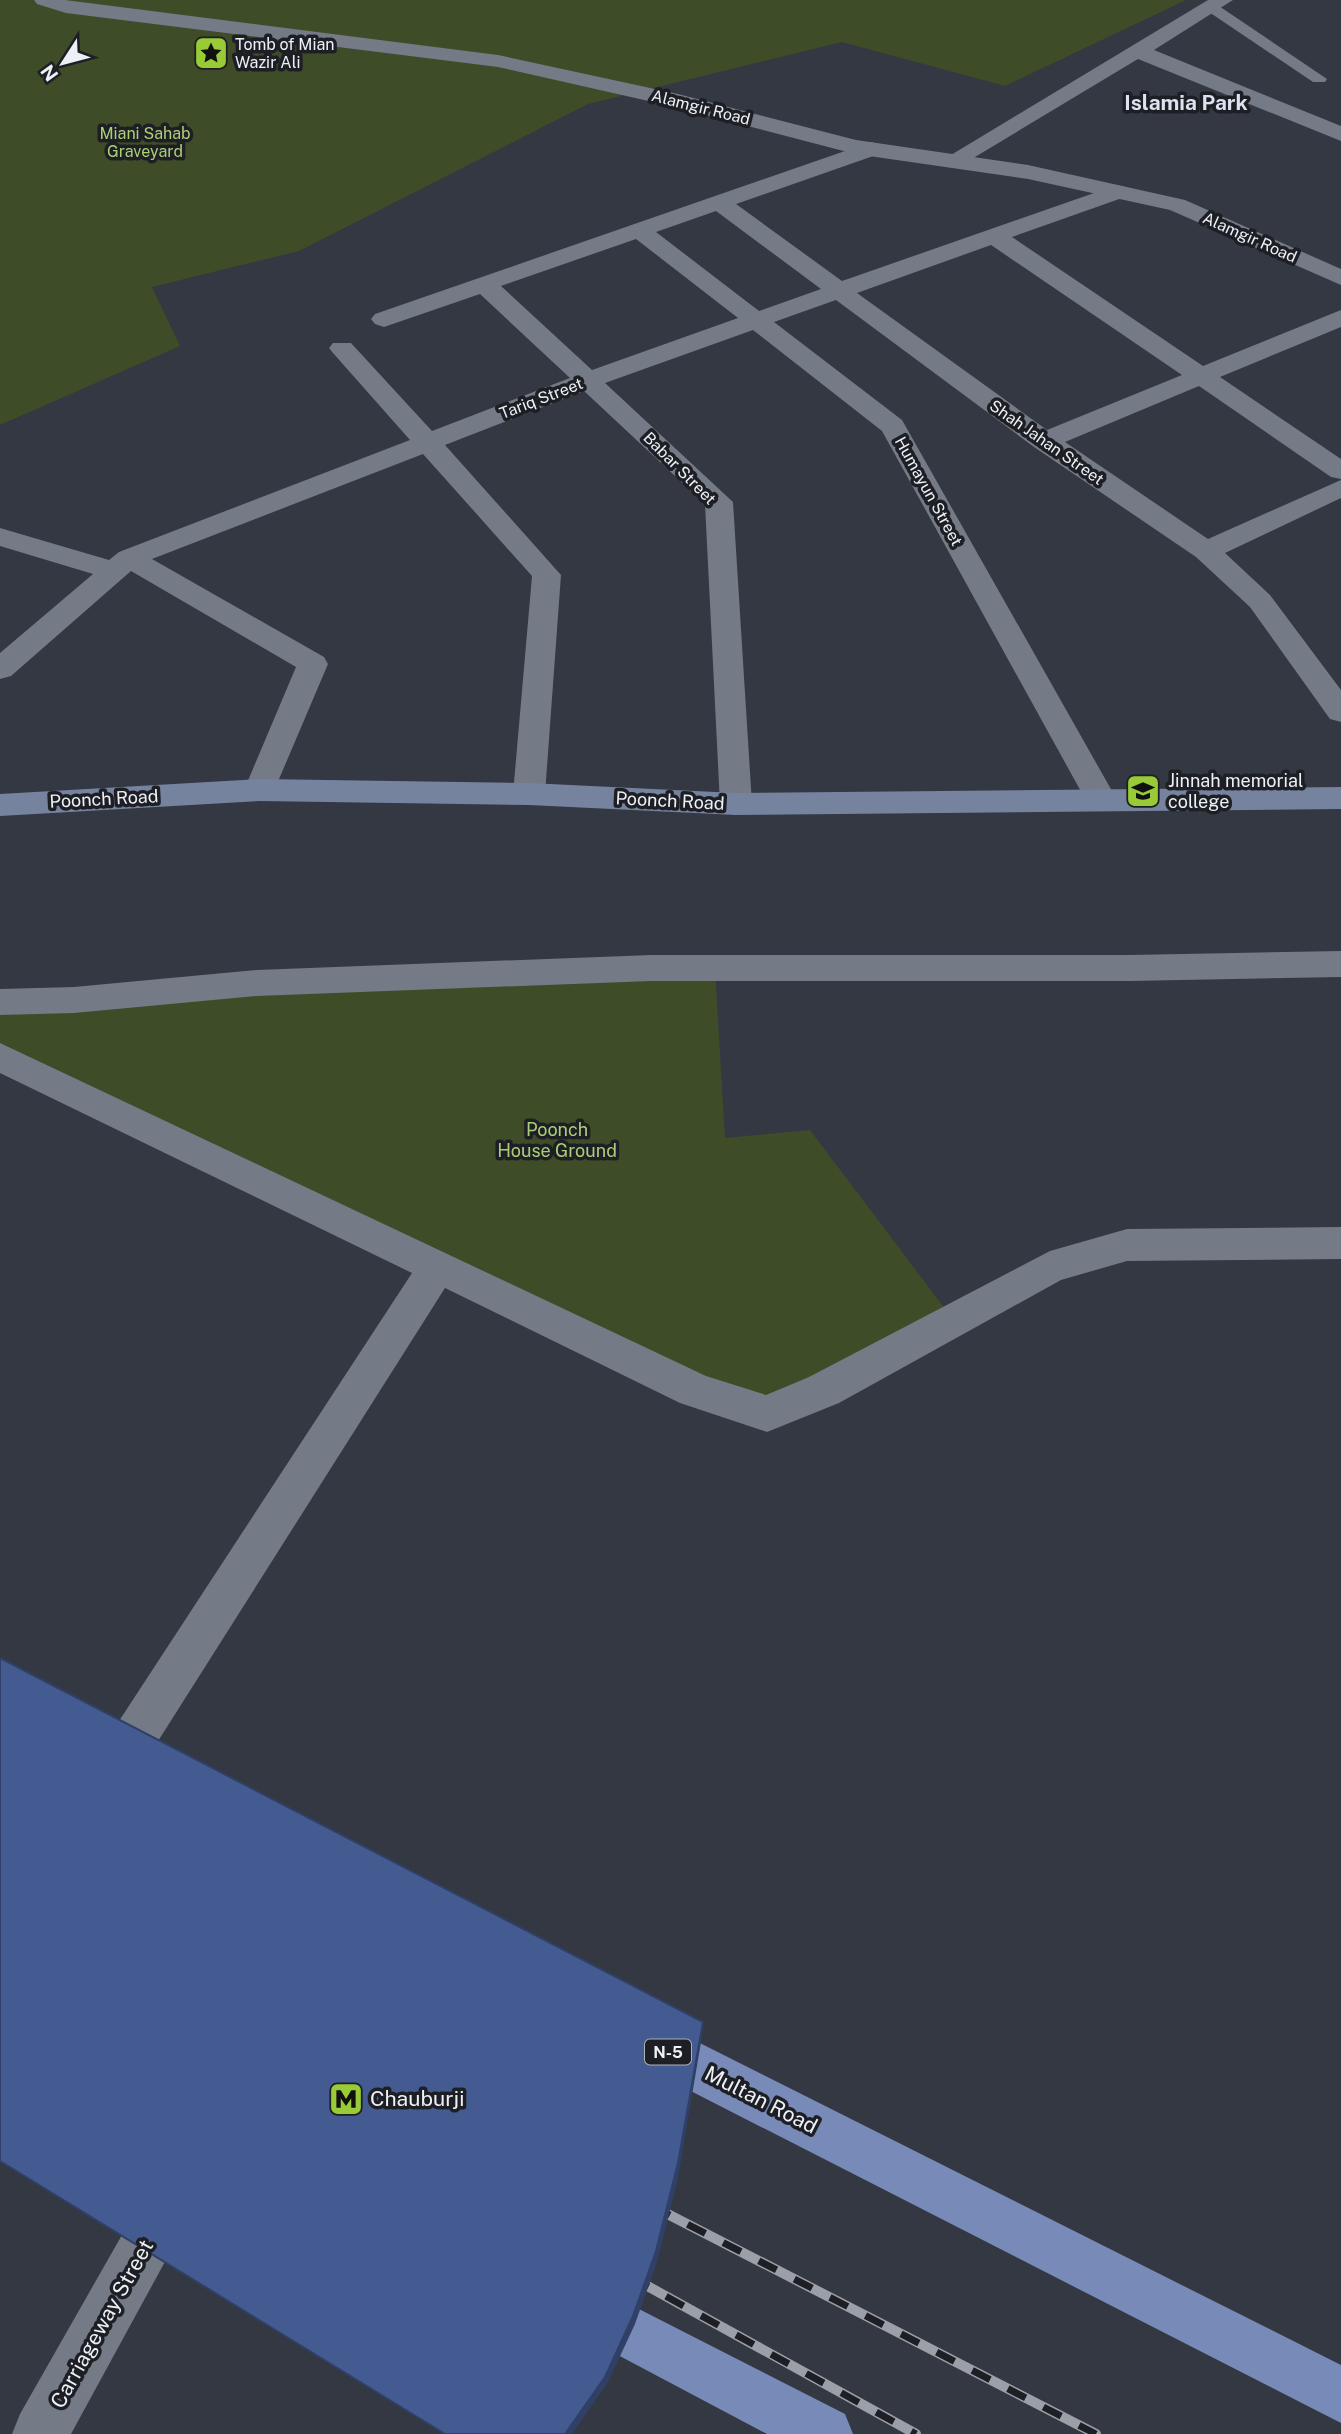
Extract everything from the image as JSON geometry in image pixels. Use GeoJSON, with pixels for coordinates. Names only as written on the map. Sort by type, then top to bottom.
{"type":"FeatureCollection","features":[{"type":"Feature","properties":{"kind":"main road","name":"Poonch Road"},"geometry":{"type":"LineString","coordinates":[[0,805],[260,790],[529,794],[736,804],[1100,797],[1341,798]]}},
{"type":"Feature","properties":{"kind":"main road","name":"Multan Road"},"geometry":{"type":"LineString","coordinates":[[606,2021],[1341,2395]]}},
{"type":"Feature","properties":{"kind":"main road"},"geometry":{"type":"LineString","coordinates":[[546,2304],[825,2434]]}},
{"type":"Feature","properties":{"kind":"street","name":"Alamgir Road"},"geometry":{"type":"LineString","coordinates":[[44,0],[66,7],[498,61],[678,101],[871,149],[1028,172],[1177,205],[1341,278]]}},
{"type":"Feature","properties":{"kind":"street"},"geometry":{"type":"LineString","coordinates":[[952,161],[1217,4]]}},
{"type":"Feature","properties":{"kind":"street"},"geometry":{"type":"LineString","coordinates":[[1137,51],[1341,134]]}},
{"type":"Feature","properties":{"kind":"street"},"geometry":{"type":"LineString","coordinates":[[384,319],[721,204],[871,149]]}},
{"type":"Feature","properties":{"kind":"street","name":"Tariq Street"},"geometry":{"type":"LineString","coordinates":[[0,668],[121,564],[427,441],[588,380],[1117,192]]}},
{"type":"Feature","properties":{"kind":"street","name":"Shah Jahan Street"},"geometry":{"type":"LineString","coordinates":[[721,204],[1045,441],[1206,551],[1260,601],[1335,694]]}},
{"type":"Feature","properties":{"kind":"street","name":"Humayun Street"},"geometry":{"type":"LineString","coordinates":[[639,232],[893,426],[1100,797]]}},
{"type":"Feature","properties":{"kind":"street"},"geometry":{"type":"LineString","coordinates":[[994,236],[1341,471]]}},
{"type":"Feature","properties":{"kind":"street","name":"Babar Street"},"geometry":{"type":"LineString","coordinates":[[485,285],[719,502],[736,804]]}},
{"type":"Feature","properties":{"kind":"street"},"geometry":{"type":"LineString","coordinates":[[1045,441],[1341,317]]}},
{"type":"Feature","properties":{"kind":"street"},"geometry":{"type":"LineString","coordinates":[[342,348],[548,575],[529,794]]}},
{"type":"Feature","properties":{"kind":"street"},"geometry":{"type":"LineString","coordinates":[[1206,551],[1341,488]]}},
{"type":"Feature","properties":{"kind":"street"},"geometry":{"type":"LineString","coordinates":[[0,537],[121,564],[313,664],[260,790]]}},
{"type":"Feature","properties":{"kind":"street"},"geometry":{"type":"LineString","coordinates":[[0,1002],[74,1000],[257,983],[651,968],[1130,968],[1341,964]]}},
{"type":"Feature","properties":{"kind":"street"},"geometry":{"type":"LineString","coordinates":[[0,1057],[695,1390],[767,1414],[824,1390],[1050,1267],[1127,1245],[1341,1243]]}},
{"type":"Feature","properties":{"kind":"street"},"geometry":{"type":"LineString","coordinates":[[118,1764],[437,1267]]}},
{"type":"Feature","properties":{"kind":"street","name":"Carriageway Street"},"geometry":{"type":"LineString","coordinates":[[40,2434],[192,2162]]}},
{"type":"Feature","properties":{"kind":"lane"},"geometry":{"type":"LineString","coordinates":[[1217,4],[1319,79]]}},
{"type":"Feature","properties":{"kind":"green space","name":"Miani Sahab Graveyard"},"geometry":{"type":"Polygon","coordinates":[[[0,0],[1186,0],[1005,86],[842,42],[588,104],[299,251],[152,287],[180,346],[0,425],[0,0]]]}},
{"type":"Feature","properties":{"kind":"green space","name":"Poonch House Ground"},"geometry":{"type":"Polygon","coordinates":[[[715,968],[725,1138],[810,1130],[952,1318],[767,1414],[0,1057],[0,1002],[715,968]]]}},
{"type":"Feature","properties":{"kind":"building","name":"Chauburji"},"geometry":{"type":"Polygon","coordinates":[[[0,1658],[703,2022],[678,2163],[656,2251],[633,2316],[605,2377],[565,2434],[445,2434],[0,2161],[0,1658]]]}},
{"type":"Feature","properties":{"kind":"railway"},"geometry":{"type":"LineString","coordinates":[[652,2206],[1096,2434]]}},
{"type":"Feature","properties":{"kind":"railway"},"geometry":{"type":"LineString","coordinates":[[631,2277],[916,2434]]}},
{"type":"Feature","properties":{"kind":"place","name":"Tomb of Mian Wazir Ali"},"geometry":{"type":"Point","coordinates":[211,53]}},
{"type":"Feature","properties":{"kind":"place","name":"Jinnah memorial college"},"geometry":{"type":"Point","coordinates":[1143,791]}},
{"type":"Feature","properties":{"kind":"place","name":"Chauburji"},"geometry":{"type":"Point","coordinates":[346,2099]}},
{"type":"Feature","properties":{"kind":"district","name":"Islamia Park"},"geometry":{"type":"Point","coordinates":[1186,103]}}]}
